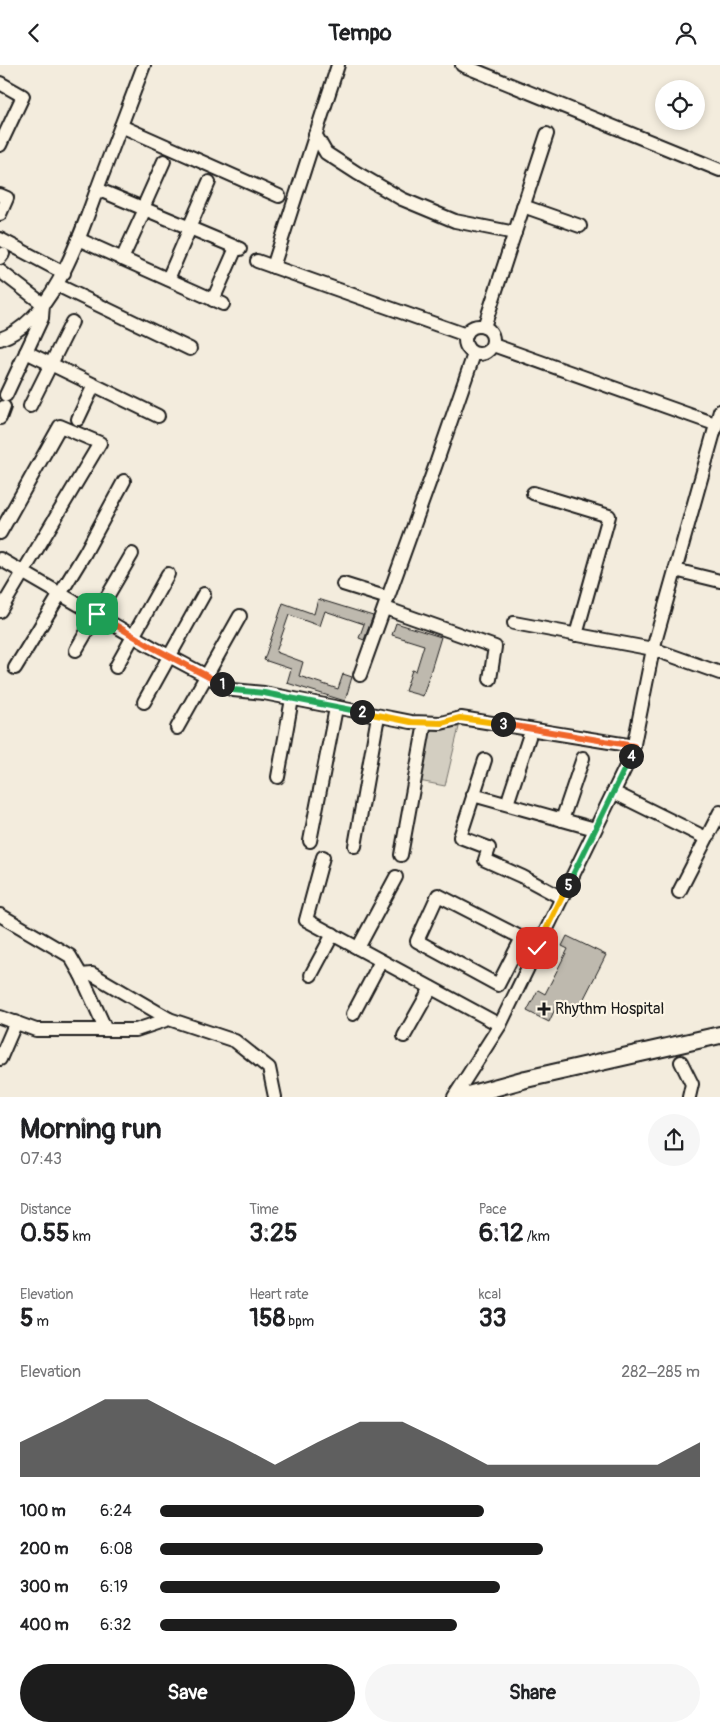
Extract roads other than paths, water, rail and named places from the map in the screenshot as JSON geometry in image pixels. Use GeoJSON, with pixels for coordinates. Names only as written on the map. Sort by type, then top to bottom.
{"type":"FeatureCollection","features":[{"type":"Feature","properties":{"kind":"main road"},"geometry":{"type":"LineString","coordinates":[[461,1097],[526,1079],[720,1035]]}},
{"type":"Feature","properties":{"kind":"street"},"geometry":{"type":"LineString","coordinates":[[0,339],[26,323],[43,304],[64,273],[144,65]]}},
{"type":"Feature","properties":{"kind":"street"},"geometry":{"type":"LineString","coordinates":[[273,267],[338,65]]}},
{"type":"Feature","properties":{"kind":"street"},"geometry":{"type":"LineString","coordinates":[[462,65],[720,170]]}},
{"type":"Feature","properties":{"kind":"street"},"geometry":{"type":"LineString","coordinates":[[0,83],[23,96],[0,145]]}},
{"type":"Feature","properties":{"kind":"street"},"geometry":{"type":"LineString","coordinates":[[121,126],[279,196]]}},
{"type":"Feature","properties":{"kind":"street"},"geometry":{"type":"LineString","coordinates":[[315,134],[326,153],[402,199],[455,221],[514,233]]}},
{"type":"Feature","properties":{"kind":"street"},"geometry":{"type":"LineString","coordinates":[[484,327],[547,134]]}},
{"type":"Feature","properties":{"kind":"street"},"geometry":{"type":"LineString","coordinates":[[122,259],[164,161]]}},
{"type":"Feature","properties":{"kind":"street"},"geometry":{"type":"LineString","coordinates":[[168,279],[209,182]]}},
{"type":"Feature","properties":{"kind":"street"},"geometry":{"type":"LineString","coordinates":[[78,239],[218,302],[238,248],[97,189]]}},
{"type":"Feature","properties":{"kind":"street"},"geometry":{"type":"LineString","coordinates":[[0,195],[7,198],[0,214]]}},
{"type":"Feature","properties":{"kind":"street"},"geometry":{"type":"LineString","coordinates":[[524,206],[580,226]]}},
{"type":"Feature","properties":{"kind":"street"},"geometry":{"type":"LineString","coordinates":[[0,239],[64,273]]}},
{"type":"Feature","properties":{"kind":"street"},"geometry":{"type":"LineString","coordinates":[[257,261],[466,335]]}},
{"type":"Feature","properties":{"kind":"street"},"geometry":{"type":"LineString","coordinates":[[0,271],[43,304]]}},
{"type":"Feature","properties":{"kind":"street"},"geometry":{"type":"LineString","coordinates":[[57,285],[190,349]]}},
{"type":"Feature","properties":{"kind":"street"},"geometry":{"type":"LineString","coordinates":[[3,407],[42,318],[43,304]]}},
{"type":"Feature","properties":{"kind":"street"},"geometry":{"type":"LineString","coordinates":[[30,406],[72,322]]}},
{"type":"Feature","properties":{"kind":"street"},"geometry":{"type":"LineString","coordinates":[[475,326],[484,327],[493,336],[493,345],[487,353],[482,355],[474,353],[468,350],[466,335],[475,326]]}},
{"type":"Feature","properties":{"kind":"street"},"geometry":{"type":"LineString","coordinates":[[493,345],[716,431]]}},
{"type":"Feature","properties":{"kind":"street"},"geometry":{"type":"LineString","coordinates":[[26,352],[158,416]]}},
{"type":"Feature","properties":{"kind":"street"},"geometry":{"type":"LineString","coordinates":[[360,675],[474,353]]}},
{"type":"Feature","properties":{"kind":"street"},"geometry":{"type":"LineString","coordinates":[[78,419],[94,385]]}},
{"type":"Feature","properties":{"kind":"street"},"geometry":{"type":"LineString","coordinates":[[454,1097],[500,1025],[632,754],[652,649],[716,431],[720,411]]}},
{"type":"Feature","properties":{"kind":"street"},"geometry":{"type":"LineString","coordinates":[[0,533],[60,426],[100,443],[0,611]]}},
{"type":"Feature","properties":{"kind":"street"},"geometry":{"type":"LineString","coordinates":[[15,668],[85,553],[124,481]]}},
{"type":"Feature","properties":{"kind":"street"},"geometry":{"type":"LineString","coordinates":[[533,493],[609,516],[576,635]]}},
{"type":"Feature","properties":{"kind":"street"},"geometry":{"type":"LineString","coordinates":[[76,650],[132,554]]}},
{"type":"Feature","properties":{"kind":"street"},"geometry":{"type":"LineString","coordinates":[[0,559],[233,690],[264,693],[411,722],[441,723],[460,718],[634,746]]}},
{"type":"Feature","properties":{"kind":"street"},"geometry":{"type":"LineString","coordinates":[[675,570],[720,581]]}},
{"type":"Feature","properties":{"kind":"street"},"geometry":{"type":"LineString","coordinates":[[116,667],[168,574]]}},
{"type":"Feature","properties":{"kind":"street"},"geometry":{"type":"LineString","coordinates":[[343,584],[495,647],[490,679]]}},
{"type":"Feature","properties":{"kind":"street"},"geometry":{"type":"LineString","coordinates":[[144,702],[204,594]]}},
{"type":"Feature","properties":{"kind":"street"},"geometry":{"type":"LineString","coordinates":[[177,728],[240,616]]}},
{"type":"Feature","properties":{"kind":"street"},"geometry":{"type":"LineString","coordinates":[[514,623],[652,649],[720,673]]}},
{"type":"Feature","properties":{"kind":"street"},"geometry":{"type":"LineString","coordinates":[[278,777],[292,699]]}},
{"type":"Feature","properties":{"kind":"street"},"geometry":{"type":"LineString","coordinates":[[310,841],[336,707]]}},
{"type":"Feature","properties":{"kind":"street"},"geometry":{"type":"LineString","coordinates":[[355,846],[378,716]]}},
{"type":"Feature","properties":{"kind":"street"},"geometry":{"type":"LineString","coordinates":[[401,855],[425,723]]}},
{"type":"Feature","properties":{"kind":"street"},"geometry":{"type":"LineString","coordinates":[[507,804],[529,737]]}},
{"type":"Feature","properties":{"kind":"street"},"geometry":{"type":"LineString","coordinates":[[562,820],[583,758]]}},
{"type":"Feature","properties":{"kind":"street"},"geometry":{"type":"LineString","coordinates":[[485,760],[460,837],[489,848],[485,860],[523,877],[562,898]]}},
{"type":"Feature","properties":{"kind":"street"},"geometry":{"type":"LineString","coordinates":[[613,792],[706,838]]}},
{"type":"Feature","properties":{"kind":"street"},"geometry":{"type":"LineString","coordinates":[[473,795],[595,829]]}},
{"type":"Feature","properties":{"kind":"street"},"geometry":{"type":"LineString","coordinates":[[679,892],[720,812]]}},
{"type":"Feature","properties":{"kind":"street"},"geometry":{"type":"LineString","coordinates":[[323,857],[306,919],[500,1025]]}},
{"type":"Feature","properties":{"kind":"street"},"geometry":{"type":"LineString","coordinates":[[358,948],[396,877]]}},
{"type":"Feature","properties":{"kind":"street"},"geometry":{"type":"LineString","coordinates":[[515,995],[417,941],[438,895],[522,938],[537,948]]}},
{"type":"Feature","properties":{"kind":"street"},"geometry":{"type":"LineString","coordinates":[[0,915],[70,956],[81,975],[106,1030]]}},
{"type":"Feature","properties":{"kind":"street"},"geometry":{"type":"LineString","coordinates":[[311,975],[333,934]]}},
{"type":"Feature","properties":{"kind":"street"},"geometry":{"type":"LineString","coordinates":[[498,985],[522,938]]}},
{"type":"Feature","properties":{"kind":"street"},"geometry":{"type":"LineString","coordinates":[[353,1014],[381,961]]}},
{"type":"Feature","properties":{"kind":"street"},"geometry":{"type":"LineString","coordinates":[[81,975],[92,974],[168,1019],[236,1041],[269,1068],[275,1097]]}},
{"type":"Feature","properties":{"kind":"street"},"geometry":{"type":"LineString","coordinates":[[404,1037],[431,988]]}},
{"type":"Feature","properties":{"kind":"street"},"geometry":{"type":"LineString","coordinates":[[0,1017],[36,1029],[136,1031],[168,1019]]}},
{"type":"Feature","properties":{"kind":"street"},"geometry":{"type":"LineString","coordinates":[[0,1059],[16,1022]]}},
{"type":"Feature","properties":{"kind":"street"},"geometry":{"type":"LineString","coordinates":[[681,1062],[692,1085],[690,1097]]}},
{"type":"Feature","properties":{"kind":"place","name":"Rhythm Hospital"},"geometry":{"type":"Point","coordinates":[544,1009]}}]}
